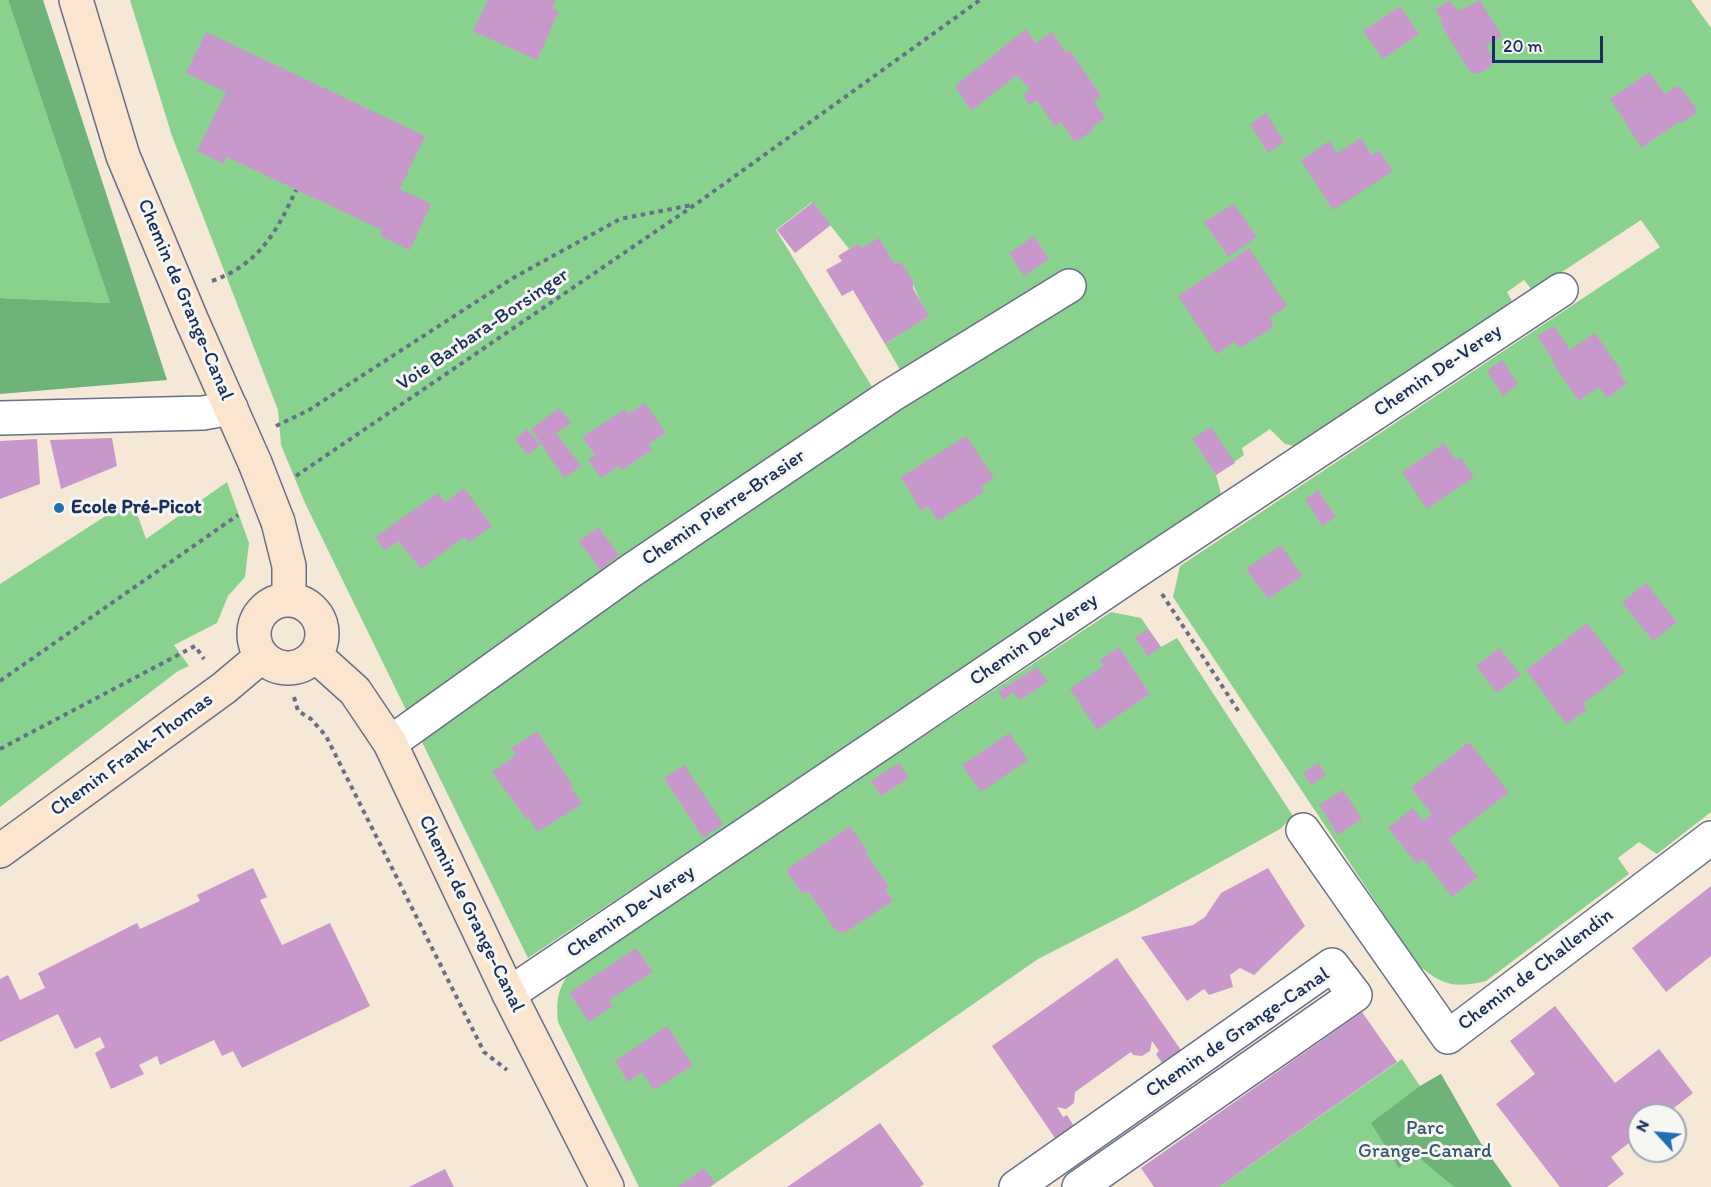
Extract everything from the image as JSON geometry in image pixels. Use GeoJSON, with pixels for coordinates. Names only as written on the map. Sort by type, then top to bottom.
{"type":"FeatureCollection","features":[{"type":"Feature","properties":{"kind":"street","name":"Chemin de Grange-Canal"},"geometry":{"type":"LineString","coordinates":[[76,0],[123,156],[255,463],[278,522],[289,567],[289,599]]}},
{"type":"Feature","properties":{"kind":"street","name":"Chemin Pierre-Brasier"},"geometry":{"type":"LineString","coordinates":[[390,743],[632,570],[890,396],[1069,286]]}},
{"type":"Feature","properties":{"kind":"street","name":"Chemin De-Verey"},"geometry":{"type":"LineString","coordinates":[[509,994],[1144,566],[1561,290]]}},
{"type":"Feature","properties":{"kind":"street"},"geometry":{"type":"LineString","coordinates":[[0,418],[203,413],[231,408]]}},
{"type":"Feature","properties":{"kind":"street"},"geometry":{"type":"LineString","coordinates":[[289,599],[304,603],[316,612],[322,626],[322,642],[315,655],[306,663],[295,668],[283,668],[271,664],[262,657],[255,645],[253,632],[257,619],[265,608],[276,601],[289,599]]}},
{"type":"Feature","properties":{"kind":"street","name":"Chemin de Grange-Canal"},"geometry":{"type":"LineString","coordinates":[[315,655],[355,691],[390,743],[509,994],[607,1187]]}},
{"type":"Feature","properties":{"kind":"street","name":"Chemin Frank-Thomas"},"geometry":{"type":"LineString","coordinates":[[0,851],[224,688],[262,657]]}},
{"type":"Feature","properties":{"kind":"street","name":"Chemin de Challendin"},"geometry":{"type":"LineString","coordinates":[[1303,830],[1448,1037],[1711,838]]}},
{"type":"Feature","properties":{"kind":"street","name":"Chemin de Grange-Canal"},"geometry":{"type":"LineString","coordinates":[[1016,1187],[1332,965],[1355,995],[1078,1187]]}},
{"type":"Feature","properties":{"kind":"path","name":"Voie Barbara-Borsinger"},"geometry":{"type":"LineString","coordinates":[[292,478],[696,204],[981,0]]}},
{"type":"Feature","properties":{"kind":"path"},"geometry":{"type":"LineString","coordinates":[[212,281],[246,264],[267,244],[279,226],[296,190]]}},
{"type":"Feature","properties":{"kind":"path"},"geometry":{"type":"LineString","coordinates":[[272,428],[309,410],[513,278],[620,219],[696,204]]}},
{"type":"Feature","properties":{"kind":"path"},"geometry":{"type":"LineString","coordinates":[[0,681],[244,511]]}},
{"type":"Feature","properties":{"kind":"path"},"geometry":{"type":"LineString","coordinates":[[1144,566],[1239,712]]}},
{"type":"Feature","properties":{"kind":"path"},"geometry":{"type":"LineString","coordinates":[[0,749],[195,646],[208,666]]}},
{"type":"Feature","properties":{"kind":"path"},"geometry":{"type":"LineString","coordinates":[[294,697],[298,711],[311,719],[326,736],[484,1052],[511,1074]]}},
{"type":"Feature","properties":{"kind":"green space"},"geometry":{"type":"Polygon","coordinates":[[[0,0],[8,0],[110,303],[0,298],[0,0]]]}},
{"type":"Feature","properties":{"kind":"green space"},"geometry":{"type":"Polygon","coordinates":[[[8,0],[43,0],[167,380],[0,394],[0,298],[110,303],[8,0]]]}},
{"type":"Feature","properties":{"kind":"green space"},"geometry":{"type":"Polygon","coordinates":[[[130,0],[1691,0],[1711,28],[1711,812],[1657,854],[1639,842],[1618,858],[1629,874],[1486,981],[1456,985],[1441,981],[1417,964],[1173,597],[1180,566],[1660,247],[1641,220],[1533,291],[1524,280],[1507,292],[1512,301],[1298,447],[1285,444],[1270,429],[1242,448],[1244,455],[1216,475],[1222,498],[528,958],[421,740],[594,616],[820,461],[1084,294],[1069,268],[902,373],[885,344],[928,316],[906,269],[902,263],[894,263],[862,248],[859,243],[849,249],[812,202],[776,230],[874,390],[408,714],[305,503],[281,445],[278,410],[172,136],[130,0]]]}},
{"type":"Feature","properties":{"kind":"green space"},"geometry":{"type":"Polygon","coordinates":[[[227,482],[249,543],[245,577],[228,596],[217,623],[174,645],[189,666],[178,671],[0,807],[0,584],[132,499],[146,539],[227,482]]]}},
{"type":"Feature","properties":{"kind":"green space"},"geometry":{"type":"Polygon","coordinates":[[[1111,612],[1141,618],[1161,647],[1177,638],[1293,816],[1280,829],[1134,910],[1038,959],[710,1187],[639,1187],[558,1022],[559,995],[570,971],[1111,612]]]}},
{"type":"Feature","properties":{"kind":"green space","name":"Parc Grange-Canard"},"geometry":{"type":"Polygon","coordinates":[[[1402,1059],[1420,1086],[1441,1074],[1480,1142],[1512,1187],[1219,1187],[1402,1059]]]}},
{"type":"Feature","properties":{"kind":"green space","name":"Parc Grange-Canard"},"geometry":{"type":"Polygon","coordinates":[[[1441,1074],[1480,1142],[1512,1187],[1454,1187],[1415,1154],[1399,1168],[1371,1123],[1420,1086],[1441,1074]]]}},
{"type":"Feature","properties":{"kind":"building"},"geometry":{"type":"Polygon","coordinates":[[[488,0],[556,0],[552,8],[559,11],[537,60],[473,31],[488,0]]]}},
{"type":"Feature","properties":{"kind":"building"},"geometry":{"type":"Polygon","coordinates":[[[1450,0],[1458,11],[1480,0],[1502,36],[1486,46],[1493,58],[1491,66],[1479,74],[1470,72],[1440,23],[1443,22],[1435,9],[1450,0]]]}},
{"type":"Feature","properties":{"kind":"building"},"geometry":{"type":"Polygon","coordinates":[[[1400,6],[1419,34],[1383,59],[1363,31],[1400,6]]]}},
{"type":"Feature","properties":{"kind":"building"},"geometry":{"type":"Polygon","coordinates":[[[1026,29],[1036,43],[1052,32],[1066,53],[1070,50],[1101,96],[1094,101],[1105,118],[1077,141],[1073,140],[1061,122],[1055,127],[1037,100],[1029,105],[1023,95],[1030,90],[1017,75],[971,111],[955,86],[1026,29]]]}},
{"type":"Feature","properties":{"kind":"building"},"geometry":{"type":"Polygon","coordinates":[[[206,32],[425,136],[400,189],[431,204],[410,250],[380,236],[382,230],[227,157],[224,164],[197,151],[226,92],[186,73],[206,32]]]}},
{"type":"Feature","properties":{"kind":"building"},"geometry":{"type":"Polygon","coordinates":[[[1649,72],[1665,94],[1676,86],[1681,88],[1696,108],[1695,114],[1682,123],[1680,121],[1642,148],[1610,99],[1649,72]]]}},
{"type":"Feature","properties":{"kind":"building"},"geometry":{"type":"Polygon","coordinates":[[[1266,113],[1284,142],[1268,153],[1250,124],[1266,113]]]}},
{"type":"Feature","properties":{"kind":"building"},"geometry":{"type":"Polygon","coordinates":[[[1361,138],[1372,155],[1379,150],[1393,171],[1333,210],[1301,160],[1329,141],[1337,153],[1361,138]]]}},
{"type":"Feature","properties":{"kind":"building"},"geometry":{"type":"Polygon","coordinates":[[[813,202],[831,225],[795,253],[777,230],[813,202]]]}},
{"type":"Feature","properties":{"kind":"building"},"geometry":{"type":"Polygon","coordinates":[[[1234,204],[1257,237],[1228,257],[1204,222],[1234,204]]]}},
{"type":"Feature","properties":{"kind":"building"},"geometry":{"type":"Polygon","coordinates":[[[1034,236],[1049,259],[1024,276],[1009,253],[1034,236]]]}},
{"type":"Feature","properties":{"kind":"building"},"geometry":{"type":"Polygon","coordinates":[[[879,238],[894,263],[902,263],[929,316],[885,344],[853,290],[842,296],[826,270],[842,261],[838,256],[849,249],[859,243],[862,248],[879,238]]]}},
{"type":"Feature","properties":{"kind":"building"},"geometry":{"type":"Polygon","coordinates":[[[1249,248],[1287,306],[1270,318],[1272,328],[1241,348],[1234,342],[1217,354],[1178,296],[1249,248]]]}},
{"type":"Feature","properties":{"kind":"building"},"geometry":{"type":"Polygon","coordinates":[[[1554,326],[1570,350],[1595,333],[1622,372],[1619,374],[1627,384],[1607,398],[1599,387],[1579,401],[1537,336],[1554,326]]]}},
{"type":"Feature","properties":{"kind":"building"},"geometry":{"type":"Polygon","coordinates":[[[1502,360],[1518,384],[1503,396],[1487,371],[1502,360]]]}},
{"type":"Feature","properties":{"kind":"building"},"geometry":{"type":"Polygon","coordinates":[[[645,403],[666,433],[648,444],[652,450],[622,470],[619,466],[601,478],[588,460],[595,455],[582,437],[625,409],[628,414],[645,403]]]}},
{"type":"Feature","properties":{"kind":"building"},"geometry":{"type":"Polygon","coordinates":[[[559,408],[571,423],[556,433],[581,466],[564,478],[531,429],[559,408]]]}},
{"type":"Feature","properties":{"kind":"building"},"geometry":{"type":"Polygon","coordinates":[[[1211,427],[1235,463],[1216,475],[1192,439],[1211,427]]]}},
{"type":"Feature","properties":{"kind":"building"},"geometry":{"type":"Polygon","coordinates":[[[527,429],[540,445],[528,455],[515,439],[527,429]]]}},
{"type":"Feature","properties":{"kind":"building"},"geometry":{"type":"Polygon","coordinates":[[[966,436],[994,478],[981,487],[984,492],[938,521],[928,506],[921,511],[901,477],[966,436]]]}},
{"type":"Feature","properties":{"kind":"building"},"geometry":{"type":"Polygon","coordinates":[[[112,438],[117,466],[61,489],[50,440],[112,438]]]}},
{"type":"Feature","properties":{"kind":"building"},"geometry":{"type":"Polygon","coordinates":[[[37,439],[40,484],[0,499],[0,441],[37,439]]]}},
{"type":"Feature","properties":{"kind":"building"},"geometry":{"type":"Polygon","coordinates":[[[1444,443],[1456,460],[1461,457],[1474,477],[1427,509],[1402,472],[1444,443]]]}},
{"type":"Feature","properties":{"kind":"building"},"geometry":{"type":"Polygon","coordinates":[[[464,488],[492,526],[468,543],[464,537],[421,569],[398,541],[385,551],[375,537],[438,493],[445,502],[464,488]]]}},
{"type":"Feature","properties":{"kind":"building"},"geometry":{"type":"Polygon","coordinates":[[[1318,490],[1336,517],[1322,526],[1305,499],[1318,490]]]}},
{"type":"Feature","properties":{"kind":"building"},"geometry":{"type":"Polygon","coordinates":[[[598,527],[619,555],[600,570],[579,541],[598,527]]]}},
{"type":"Feature","properties":{"kind":"building"},"geometry":{"type":"Polygon","coordinates":[[[1281,545],[1302,576],[1268,599],[1246,569],[1281,545]]]}},
{"type":"Feature","properties":{"kind":"building"},"geometry":{"type":"Polygon","coordinates":[[[1646,583],[1677,622],[1653,641],[1622,602],[1646,583]]]}},
{"type":"Feature","properties":{"kind":"building"},"geometry":{"type":"Polygon","coordinates":[[[1587,623],[1625,672],[1583,704],[1587,710],[1566,724],[1526,670],[1587,623]]]}},
{"type":"Feature","properties":{"kind":"building"},"geometry":{"type":"Polygon","coordinates":[[[1148,629],[1161,647],[1148,656],[1135,638],[1148,629]]]}},
{"type":"Feature","properties":{"kind":"building"},"geometry":{"type":"Polygon","coordinates":[[[1119,647],[1150,694],[1097,730],[1070,689],[1103,666],[1100,660],[1119,647]]]}},
{"type":"Feature","properties":{"kind":"building"},"geometry":{"type":"Polygon","coordinates":[[[1499,648],[1521,675],[1497,693],[1476,666],[1499,648]]]}},
{"type":"Feature","properties":{"kind":"building"},"geometry":{"type":"Polygon","coordinates":[[[1037,667],[1048,682],[1020,700],[1013,692],[1004,700],[998,692],[1037,667]]]}},
{"type":"Feature","properties":{"kind":"building"},"geometry":{"type":"Polygon","coordinates":[[[537,731],[582,804],[538,832],[492,772],[516,755],[511,748],[537,731]]]}},
{"type":"Feature","properties":{"kind":"building"},"geometry":{"type":"Polygon","coordinates":[[[1009,733],[1028,760],[981,792],[962,765],[1009,733]]]}},
{"type":"Feature","properties":{"kind":"building"},"geometry":{"type":"Polygon","coordinates":[[[1469,742],[1509,792],[1449,839],[1478,877],[1452,897],[1423,859],[1417,864],[1388,828],[1413,808],[1423,821],[1432,814],[1411,788],[1469,742]]]}},
{"type":"Feature","properties":{"kind":"building"},"geometry":{"type":"Polygon","coordinates":[[[899,763],[909,778],[881,796],[871,781],[899,763]]]}},
{"type":"Feature","properties":{"kind":"building"},"geometry":{"type":"Polygon","coordinates":[[[1318,763],[1326,775],[1311,785],[1303,773],[1318,763]]]}},
{"type":"Feature","properties":{"kind":"building"},"geometry":{"type":"Polygon","coordinates":[[[684,765],[723,824],[703,838],[664,778],[684,765]]]}},
{"type":"Feature","properties":{"kind":"building"},"geometry":{"type":"Polygon","coordinates":[[[1343,790],[1362,819],[1338,835],[1319,805],[1343,790]]]}},
{"type":"Feature","properties":{"kind":"building"},"geometry":{"type":"Polygon","coordinates":[[[850,826],[889,887],[885,890],[893,901],[844,933],[836,931],[808,891],[802,894],[786,870],[850,826]]]}},
{"type":"Feature","properties":{"kind":"building"},"geometry":{"type":"Polygon","coordinates":[[[253,868],[267,897],[260,900],[282,945],[330,923],[370,1006],[242,1068],[233,1051],[222,1056],[214,1040],[160,1065],[157,1056],[139,1065],[144,1074],[111,1089],[95,1053],[105,1047],[100,1037],[75,1049],[58,1014],[0,1042],[0,979],[8,975],[20,1000],[45,988],[38,973],[137,923],[140,929],[200,901],[197,895],[253,868]]]}},
{"type":"Feature","properties":{"kind":"building"},"geometry":{"type":"Polygon","coordinates":[[[1268,868],[1305,926],[1254,975],[1240,968],[1230,975],[1233,987],[1209,995],[1204,989],[1187,1001],[1141,937],[1193,925],[1205,917],[1221,893],[1268,868]]]}},
{"type":"Feature","properties":{"kind":"building"},"geometry":{"type":"Polygon","coordinates":[[[1711,886],[1711,956],[1666,992],[1632,948],[1711,886]]]}},
{"type":"Feature","properties":{"kind":"building"},"geometry":{"type":"Polygon","coordinates":[[[636,948],[653,972],[609,1000],[613,1006],[589,1022],[569,993],[636,948]]]}},
{"type":"Feature","properties":{"kind":"building"},"geometry":{"type":"Polygon","coordinates":[[[1117,958],[1183,1053],[1164,1066],[1156,1054],[1159,1051],[1152,1041],[1150,1051],[1142,1056],[1133,1055],[1131,1052],[1075,1092],[1074,1103],[1066,1109],[1057,1107],[1063,1117],[1067,1115],[1075,1128],[1057,1141],[992,1046],[1117,958]]]}},
{"type":"Feature","properties":{"kind":"building"},"geometry":{"type":"Polygon","coordinates":[[[1555,1006],[1615,1083],[1659,1049],[1693,1093],[1680,1103],[1627,1103],[1627,1144],[1611,1157],[1624,1174],[1607,1187],[1560,1187],[1496,1104],[1535,1074],[1510,1041],[1555,1006]]]}},
{"type":"Feature","properties":{"kind":"building"},"geometry":{"type":"Polygon","coordinates":[[[1362,1012],[1397,1062],[1219,1187],[1154,1187],[1141,1168],[1362,1012]]]}},
{"type":"Feature","properties":{"kind":"building"},"geometry":{"type":"Polygon","coordinates":[[[667,1026],[693,1065],[654,1090],[642,1073],[628,1082],[615,1061],[667,1026]]]}},
{"type":"Feature","properties":{"kind":"building"},"geometry":{"type":"Polygon","coordinates":[[[880,1123],[924,1184],[920,1187],[787,1187],[880,1123]]]}},
{"type":"Feature","properties":{"kind":"building"},"geometry":{"type":"Polygon","coordinates":[[[704,1168],[715,1183],[709,1187],[678,1187],[704,1168]]]}},
{"type":"Feature","properties":{"kind":"building"},"geometry":{"type":"Polygon","coordinates":[[[445,1169],[454,1187],[409,1187],[445,1169]]]}},
{"type":"Feature","properties":{"kind":"place","name":"Ecole Pré-Picot"},"geometry":{"type":"Point","coordinates":[59,508]}}]}
